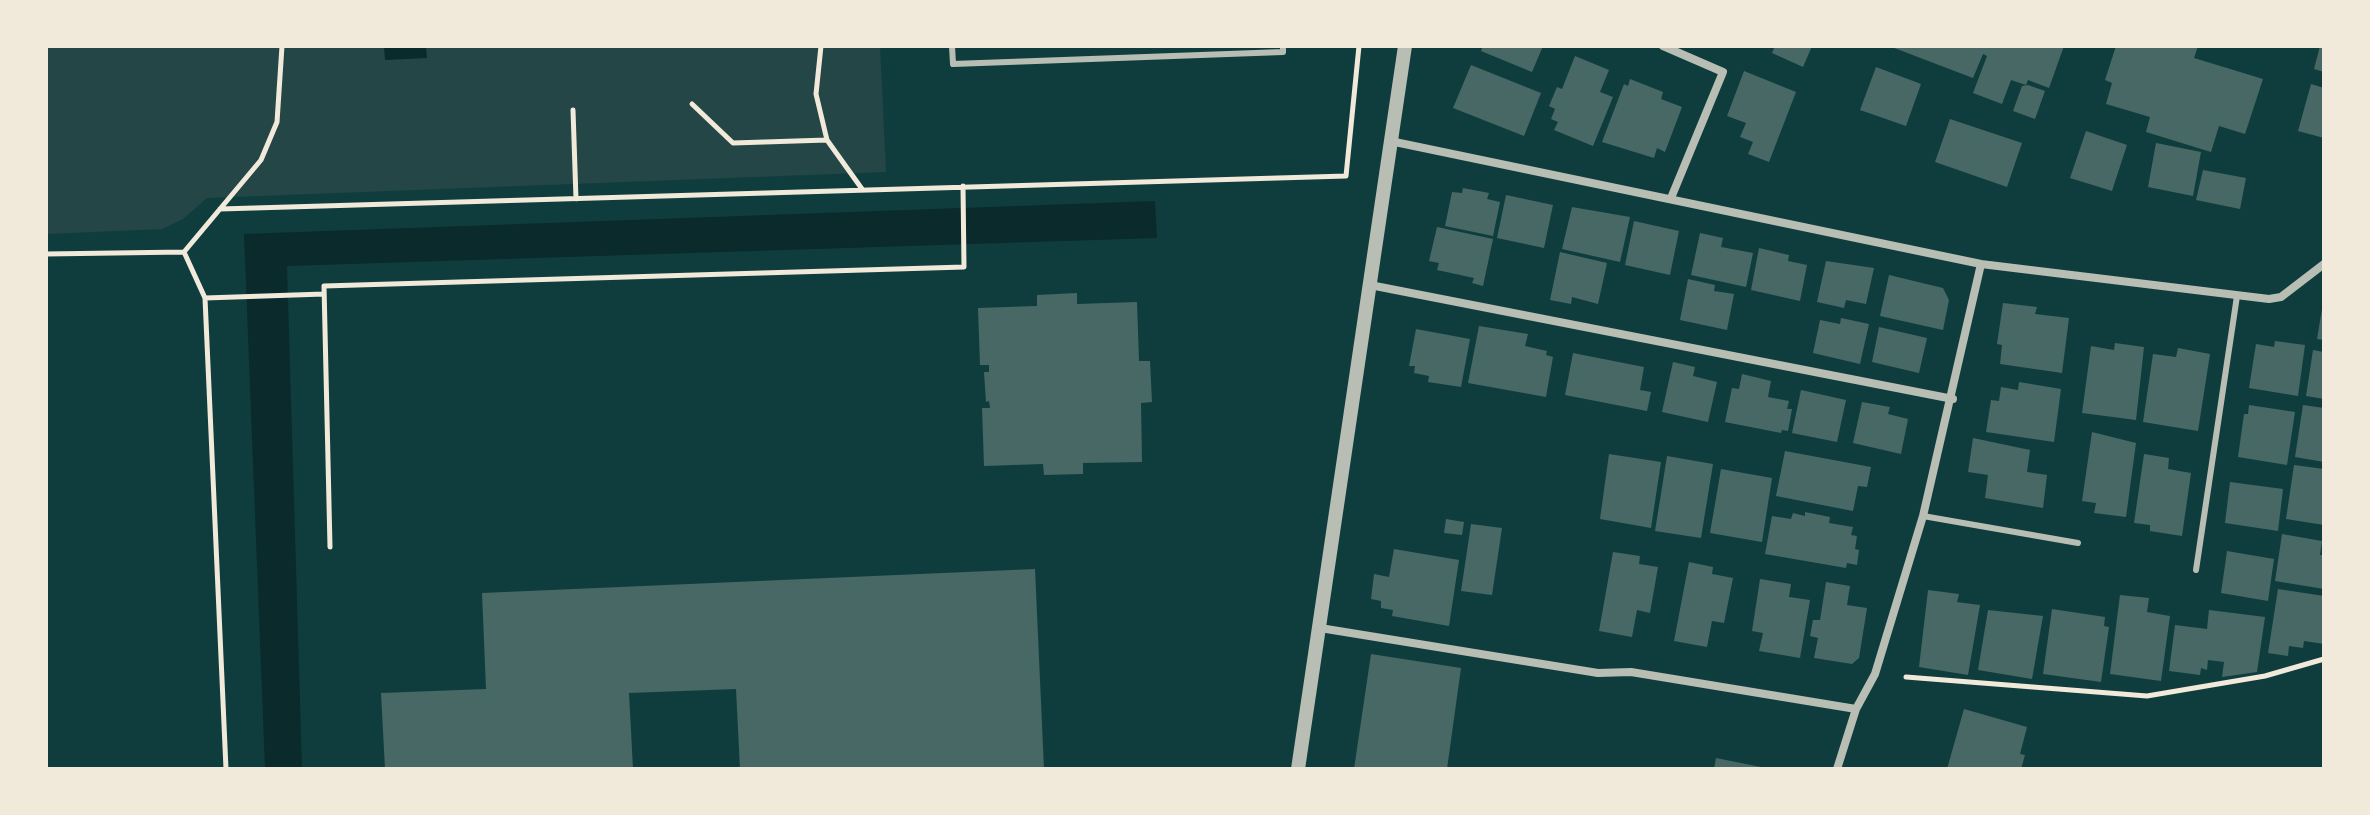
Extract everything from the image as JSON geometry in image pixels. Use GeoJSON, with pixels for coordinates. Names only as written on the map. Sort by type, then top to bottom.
{"type":"FeatureCollection","features":[{"type":"Feature","properties":{"kind":"street"},"geometry":{"type":"LineString","coordinates":[[1298,769],[1405,46]]}},
{"type":"Feature","properties":{"kind":"street"},"geometry":{"type":"LineString","coordinates":[[1663,46],[1723,72],[1671,198]]}},
{"type":"Feature","properties":{"kind":"street"},"geometry":{"type":"LineString","coordinates":[[1389,141],[1981,264],[2237,296],[2281,297],[2323,265]]}},
{"type":"Feature","properties":{"kind":"street"},"geometry":{"type":"LineString","coordinates":[[1837,769],[1856,709],[1875,674],[1923,516],[1953,399],[1981,264]]}},
{"type":"Feature","properties":{"kind":"street"},"geometry":{"type":"LineString","coordinates":[[1370,285],[1953,399]]}},
{"type":"Feature","properties":{"kind":"street"},"geometry":{"type":"LineString","coordinates":[[1320,628],[1598,673],[1631,672],[1856,709]]}},
{"type":"Feature","properties":{"kind":"lane"},"geometry":{"type":"LineString","coordinates":[[952,46],[953,64],[1283,52],[1283,46]]}},
{"type":"Feature","properties":{"kind":"lane"},"geometry":{"type":"LineString","coordinates":[[2196,570],[2237,296]]}},
{"type":"Feature","properties":{"kind":"lane"},"geometry":{"type":"LineString","coordinates":[[1923,516],[2078,543]]}},
{"type":"Feature","properties":{"kind":"path"},"geometry":{"type":"LineString","coordinates":[[46,254],[184,252],[261,160],[277,122],[282,46]]}},
{"type":"Feature","properties":{"kind":"path"},"geometry":{"type":"LineString","coordinates":[[821,46],[816,94],[827,140],[862,190]]}},
{"type":"Feature","properties":{"kind":"path"},"geometry":{"type":"LineString","coordinates":[[220,209],[1346,176],[1359,46]]}},
{"type":"Feature","properties":{"kind":"path"},"geometry":{"type":"LineString","coordinates":[[692,104],[733,143],[827,140]]}},
{"type":"Feature","properties":{"kind":"path"},"geometry":{"type":"LineString","coordinates":[[573,110],[576,199]]}},
{"type":"Feature","properties":{"kind":"path"},"geometry":{"type":"LineString","coordinates":[[330,547],[324,286],[964,267],[963,186]]}},
{"type":"Feature","properties":{"kind":"path"},"geometry":{"type":"LineString","coordinates":[[184,252],[205,298],[226,769]]}},
{"type":"Feature","properties":{"kind":"path"},"geometry":{"type":"LineString","coordinates":[[205,298],[324,294]]}},
{"type":"Feature","properties":{"kind":"path"},"geometry":{"type":"LineString","coordinates":[[1875,674],[2147,696],[2265,676],[2324,659]]}},
{"type":"Feature","properties":{"kind":"shaded area"},"geometry":{"type":"Polygon","coordinates":[[[46,46],[880,46],[886,172],[207,198],[183,219],[162,229],[46,234],[46,46]]]}},
{"type":"Feature","properties":{"kind":"shaded area"},"geometry":{"type":"Polygon","coordinates":[[[384,46],[426,46],[427,58],[385,60],[384,46]]]}},
{"type":"Feature","properties":{"kind":"shaded area"},"geometry":{"type":"Polygon","coordinates":[[[1155,201],[1157,238],[287,266],[302,769],[265,769],[244,234],[1155,201]]]}},
{"type":"Feature","properties":{"kind":"building"},"geometry":{"type":"Polygon","coordinates":[[[1483,46],[1543,46],[1532,72],[1481,51],[1483,46]]]}},
{"type":"Feature","properties":{"kind":"building"},"geometry":{"type":"Polygon","coordinates":[[[1775,46],[1812,46],[1803,67],[1772,53],[1775,46]]]}},
{"type":"Feature","properties":{"kind":"building"},"geometry":{"type":"Polygon","coordinates":[[[1889,46],[2064,46],[2049,88],[2028,80],[2026,85],[2011,80],[2002,104],[1973,93],[1987,56],[1983,54],[1973,78],[1889,46]]]}},
{"type":"Feature","properties":{"kind":"building"},"geometry":{"type":"Polygon","coordinates":[[[2116,46],[2198,46],[2194,58],[2263,79],[2245,134],[2219,126],[2211,152],[2146,132],[2150,117],[2106,104],[2112,83],[2105,80],[2116,46]]]}},
{"type":"Feature","properties":{"kind":"building"},"geometry":{"type":"Polygon","coordinates":[[[2320,46],[2324,46],[2324,72],[2314,69],[2320,46]]]}},
{"type":"Feature","properties":{"kind":"building"},"geometry":{"type":"Polygon","coordinates":[[[1575,56],[1609,70],[1600,92],[1613,97],[1593,146],[1554,130],[1558,122],[1551,119],[1555,109],[1549,106],[1557,87],[1562,89],[1575,56]]]}},
{"type":"Feature","properties":{"kind":"building"},"geometry":{"type":"Polygon","coordinates":[[[1471,65],[1541,93],[1524,136],[1453,108],[1471,65]]]}},
{"type":"Feature","properties":{"kind":"building"},"geometry":{"type":"Polygon","coordinates":[[[1876,67],[1921,84],[1906,126],[1860,110],[1876,67]]]}},
{"type":"Feature","properties":{"kind":"building"},"geometry":{"type":"Polygon","coordinates":[[[1744,71],[1796,92],[1769,162],[1748,154],[1753,142],[1740,137],[1746,123],[1727,116],[1744,71]]]}},
{"type":"Feature","properties":{"kind":"building"},"geometry":{"type":"Polygon","coordinates":[[[1630,79],[1663,92],[1661,99],[1682,107],[1665,152],[1657,148],[1654,158],[1602,142],[1624,84],[1628,86],[1630,79]]]}},
{"type":"Feature","properties":{"kind":"building"},"geometry":{"type":"Polygon","coordinates":[[[2311,84],[2324,88],[2324,138],[2298,131],[2311,84]]]}},
{"type":"Feature","properties":{"kind":"building"},"geometry":{"type":"Polygon","coordinates":[[[2022,86],[2045,91],[2035,119],[2013,111],[2022,86]]]}},
{"type":"Feature","properties":{"kind":"building"},"geometry":{"type":"Polygon","coordinates":[[[1950,119],[2022,143],[2007,187],[1935,162],[1950,119]]]}},
{"type":"Feature","properties":{"kind":"building"},"geometry":{"type":"Polygon","coordinates":[[[2086,131],[2127,145],[2112,191],[2070,178],[2086,131]]]}},
{"type":"Feature","properties":{"kind":"building"},"geometry":{"type":"Polygon","coordinates":[[[2156,143],[2201,152],[2193,196],[2148,187],[2156,143]]]}},
{"type":"Feature","properties":{"kind":"building"},"geometry":{"type":"Polygon","coordinates":[[[2203,170],[2246,178],[2240,209],[2196,200],[2203,170]]]}},
{"type":"Feature","properties":{"kind":"building"},"geometry":{"type":"Polygon","coordinates":[[[1463,188],[1489,193],[1487,199],[1500,202],[1493,236],[1445,226],[1452,192],[1462,193],[1463,188]]]}},
{"type":"Feature","properties":{"kind":"building"},"geometry":{"type":"Polygon","coordinates":[[[1506,195],[1553,205],[1544,248],[1497,238],[1506,195]]]}},
{"type":"Feature","properties":{"kind":"building"},"geometry":{"type":"Polygon","coordinates":[[[1572,207],[1630,217],[1620,262],[1562,249],[1572,207]]]}},
{"type":"Feature","properties":{"kind":"building"},"geometry":{"type":"Polygon","coordinates":[[[1634,221],[1679,231],[1670,275],[1625,265],[1634,221]]]}},
{"type":"Feature","properties":{"kind":"building"},"geometry":{"type":"Polygon","coordinates":[[[1437,227],[1493,239],[1483,286],[1472,283],[1474,278],[1437,270],[1439,263],[1429,261],[1437,227]]]}},
{"type":"Feature","properties":{"kind":"building"},"geometry":{"type":"Polygon","coordinates":[[[1700,233],[1723,238],[1721,247],[1753,253],[1746,287],[1691,275],[1700,233]]]}},
{"type":"Feature","properties":{"kind":"building"},"geometry":{"type":"Polygon","coordinates":[[[1759,248],[1789,255],[1788,261],[1807,265],[1800,301],[1751,290],[1759,248]]]}},
{"type":"Feature","properties":{"kind":"building"},"geometry":{"type":"Polygon","coordinates":[[[1560,252],[1607,263],[1598,304],[1572,297],[1571,304],[1550,300],[1560,252]]]}},
{"type":"Feature","properties":{"kind":"building"},"geometry":{"type":"Polygon","coordinates":[[[1826,261],[1874,268],[1866,304],[1846,300],[1844,308],[1817,302],[1826,261]]]}},
{"type":"Feature","properties":{"kind":"building"},"geometry":{"type":"Polygon","coordinates":[[[1889,275],[1943,288],[1949,300],[1943,330],[1880,316],[1889,275]]]}},
{"type":"Feature","properties":{"kind":"building"},"geometry":{"type":"Polygon","coordinates":[[[1688,279],[1715,285],[1714,291],[1734,294],[1727,330],[1680,320],[1688,279]]]}},
{"type":"Feature","properties":{"kind":"building"},"geometry":{"type":"Polygon","coordinates":[[[1077,293],[1077,304],[1137,302],[1139,361],[1150,361],[1152,402],[1141,403],[1142,462],[1083,463],[1083,474],[1044,475],[1043,464],[984,466],[982,408],[990,408],[989,401],[986,402],[984,372],[989,372],[989,365],[980,365],[978,308],[1037,306],[1037,295],[1077,293]]]}},
{"type":"Feature","properties":{"kind":"building"},"geometry":{"type":"Polygon","coordinates":[[[2003,303],[2037,307],[2035,314],[2069,318],[2062,373],[2000,364],[2002,345],[1997,344],[2003,303]]]}},
{"type":"Feature","properties":{"kind":"building"},"geometry":{"type":"Polygon","coordinates":[[[2324,309],[2324,340],[2317,339],[2324,309]]]}},
{"type":"Feature","properties":{"kind":"building"},"geometry":{"type":"Polygon","coordinates":[[[1841,318],[1869,324],[1860,364],[1813,353],[1820,320],[1840,324],[1841,318]]]}},
{"type":"Feature","properties":{"kind":"building"},"geometry":{"type":"Polygon","coordinates":[[[1479,326],[1528,334],[1525,346],[1547,351],[1546,355],[1553,357],[1546,397],[1468,383],[1479,326]]]}},
{"type":"Feature","properties":{"kind":"building"},"geometry":{"type":"Polygon","coordinates":[[[1879,327],[1927,338],[1919,373],[1872,362],[1879,327]]]}},
{"type":"Feature","properties":{"kind":"building"},"geometry":{"type":"Polygon","coordinates":[[[1416,329],[1470,339],[1461,387],[1428,382],[1429,376],[1414,373],[1415,366],[1409,366],[1416,329]]]}},
{"type":"Feature","properties":{"kind":"building"},"geometry":{"type":"Polygon","coordinates":[[[2275,341],[2305,345],[2298,396],[2249,388],[2256,344],[2274,347],[2275,341]]]}},
{"type":"Feature","properties":{"kind":"building"},"geometry":{"type":"Polygon","coordinates":[[[2115,343],[2144,347],[2136,420],[2082,413],[2091,346],[2114,350],[2115,343]]]}},
{"type":"Feature","properties":{"kind":"building"},"geometry":{"type":"Polygon","coordinates":[[[2178,348],[2210,354],[2198,431],[2143,422],[2153,354],[2176,357],[2178,348]]]}},
{"type":"Feature","properties":{"kind":"building"},"geometry":{"type":"Polygon","coordinates":[[[2313,350],[2324,352],[2324,399],[2306,396],[2313,350]]]}},
{"type":"Feature","properties":{"kind":"building"},"geometry":{"type":"Polygon","coordinates":[[[1573,353],[1644,367],[1640,390],[1651,392],[1647,411],[1565,395],[1573,353]]]}},
{"type":"Feature","properties":{"kind":"building"},"geometry":{"type":"Polygon","coordinates":[[[1673,362],[1695,367],[1693,376],[1717,382],[1708,422],[1662,412],[1673,362]]]}},
{"type":"Feature","properties":{"kind":"building"},"geometry":{"type":"Polygon","coordinates":[[[1742,374],[1771,381],[1768,397],[1789,401],[1787,409],[1792,409],[1788,431],[1782,430],[1781,433],[1725,422],[1732,388],[1739,389],[1742,374]]]}},
{"type":"Feature","properties":{"kind":"building"},"geometry":{"type":"Polygon","coordinates":[[[2019,382],[2061,389],[2054,442],[1986,432],[1991,400],[1999,401],[2001,387],[2018,390],[2019,382]]]}},
{"type":"Feature","properties":{"kind":"building"},"geometry":{"type":"Polygon","coordinates":[[[1801,390],[1846,400],[1837,442],[1792,433],[1801,390]]]}},
{"type":"Feature","properties":{"kind":"building"},"geometry":{"type":"Polygon","coordinates":[[[1862,402],[1890,407],[1888,414],[1908,419],[1901,454],[1853,443],[1862,402]]]}},
{"type":"Feature","properties":{"kind":"building"},"geometry":{"type":"Polygon","coordinates":[[[2249,405],[2295,412],[2287,465],[2238,457],[2244,414],[2248,414],[2249,405]]]}},
{"type":"Feature","properties":{"kind":"building"},"geometry":{"type":"Polygon","coordinates":[[[2303,405],[2324,408],[2324,462],[2295,457],[2303,405]]]}},
{"type":"Feature","properties":{"kind":"building"},"geometry":{"type":"Polygon","coordinates":[[[2092,432],[2136,443],[2126,517],[2094,513],[2096,503],[2082,501],[2092,432]]]}},
{"type":"Feature","properties":{"kind":"building"},"geometry":{"type":"Polygon","coordinates":[[[1973,438],[2030,450],[2027,472],[2047,475],[2043,508],[1985,498],[1988,475],[1968,472],[1973,438]]]}},
{"type":"Feature","properties":{"kind":"building"},"geometry":{"type":"Polygon","coordinates":[[[1785,451],[1871,467],[1867,487],[1858,486],[1853,511],[1776,496],[1785,451]]]}},
{"type":"Feature","properties":{"kind":"building"},"geometry":{"type":"Polygon","coordinates":[[[1609,454],[1661,462],[1651,528],[1600,519],[1609,454]]]}},
{"type":"Feature","properties":{"kind":"building"},"geometry":{"type":"Polygon","coordinates":[[[2144,454],[2169,458],[2168,469],[2191,473],[2182,536],[2150,531],[2150,525],[2134,523],[2144,454]]]}},
{"type":"Feature","properties":{"kind":"building"},"geometry":{"type":"Polygon","coordinates":[[[1667,456],[1713,464],[1701,538],[1655,531],[1667,456]]]}},
{"type":"Feature","properties":{"kind":"building"},"geometry":{"type":"Polygon","coordinates":[[[2294,465],[2324,469],[2324,525],[2286,519],[2294,465]]]}},
{"type":"Feature","properties":{"kind":"building"},"geometry":{"type":"Polygon","coordinates":[[[1721,469],[1772,478],[1762,542],[1710,533],[1721,469]]]}},
{"type":"Feature","properties":{"kind":"building"},"geometry":{"type":"Polygon","coordinates":[[[2230,482],[2283,489],[2278,531],[2225,523],[2230,482]]]}},
{"type":"Feature","properties":{"kind":"building"},"geometry":{"type":"Polygon","coordinates":[[[1805,512],[1830,517],[1829,523],[1853,527],[1851,535],[1857,536],[1855,549],[1859,550],[1857,565],[1847,563],[1846,568],[1765,554],[1772,516],[1791,519],[1793,513],[1805,516],[1805,512]]]}},
{"type":"Feature","properties":{"kind":"building"},"geometry":{"type":"Polygon","coordinates":[[[1446,519],[1464,522],[1462,535],[1444,533],[1446,519]]]}},
{"type":"Feature","properties":{"kind":"building"},"geometry":{"type":"Polygon","coordinates":[[[1471,524],[1502,528],[1492,595],[1461,591],[1471,524]]]}},
{"type":"Feature","properties":{"kind":"building"},"geometry":{"type":"Polygon","coordinates":[[[2282,534],[2322,541],[2320,555],[2324,555],[2324,589],[2275,581],[2282,534]]]}},
{"type":"Feature","properties":{"kind":"building"},"geometry":{"type":"Polygon","coordinates":[[[1394,549],[1459,560],[1449,626],[1392,616],[1393,610],[1381,608],[1381,601],[1371,599],[1374,574],[1389,577],[1394,549]]]}},
{"type":"Feature","properties":{"kind":"building"},"geometry":{"type":"Polygon","coordinates":[[[2227,551],[2274,559],[2268,601],[2221,593],[2227,551]]]}},
{"type":"Feature","properties":{"kind":"building"},"geometry":{"type":"Polygon","coordinates":[[[1613,552],[1640,556],[1639,564],[1658,567],[1650,613],[1637,610],[1632,637],[1599,631],[1613,552]]]}},
{"type":"Feature","properties":{"kind":"building"},"geometry":{"type":"Polygon","coordinates":[[[1689,562],[1713,567],[1712,574],[1733,578],[1724,623],[1712,621],[1707,647],[1674,641],[1689,562]]]}},
{"type":"Feature","properties":{"kind":"building"},"geometry":{"type":"Polygon","coordinates":[[[1035,569],[1044,769],[740,769],[736,689],[629,693],[633,769],[385,769],[381,693],[486,689],[482,593],[1035,569]]]}},
{"type":"Feature","properties":{"kind":"building"},"geometry":{"type":"Polygon","coordinates":[[[1760,579],[1791,584],[1789,597],[1810,600],[1800,658],[1759,651],[1763,633],[1752,631],[1760,579]]]}},
{"type":"Feature","properties":{"kind":"building"},"geometry":{"type":"Polygon","coordinates":[[[1826,582],[1850,586],[1847,605],[1867,608],[1859,658],[1852,664],[1814,658],[1818,638],[1810,636],[1813,620],[1820,620],[1826,582]]]}},
{"type":"Feature","properties":{"kind":"building"},"geometry":{"type":"Polygon","coordinates":[[[2278,589],[2324,596],[2324,644],[2304,641],[2303,648],[2289,646],[2288,656],[2268,653],[2278,589]]]}},
{"type":"Feature","properties":{"kind":"building"},"geometry":{"type":"Polygon","coordinates":[[[1928,590],[1959,594],[1957,602],[1980,605],[1968,675],[1919,667],[1928,590]]]}},
{"type":"Feature","properties":{"kind":"building"},"geometry":{"type":"Polygon","coordinates":[[[2120,595],[2149,598],[2147,612],[2170,616],[2161,681],[2110,674],[2120,595]]]}},
{"type":"Feature","properties":{"kind":"building"},"geometry":{"type":"Polygon","coordinates":[[[2052,609],[2105,617],[2104,626],[2109,627],[2101,682],[2043,674],[2052,609]]]}},
{"type":"Feature","properties":{"kind":"building"},"geometry":{"type":"Polygon","coordinates":[[[1988,610],[2043,616],[2032,679],[1978,670],[1988,610]]]}},
{"type":"Feature","properties":{"kind":"building"},"geometry":{"type":"Polygon","coordinates":[[[2209,610],[2265,617],[2257,672],[2222,677],[2224,662],[2208,660],[2207,670],[2201,668],[2200,675],[2169,671],[2175,625],[2207,629],[2209,610]]]}},
{"type":"Feature","properties":{"kind":"building"},"geometry":{"type":"Polygon","coordinates":[[[1371,654],[1461,668],[1447,769],[1354,769],[1371,654]]]}},
{"type":"Feature","properties":{"kind":"building"},"geometry":{"type":"Polygon","coordinates":[[[1964,709],[2027,727],[2020,754],[2025,755],[2021,769],[1947,769],[1964,709]]]}},
{"type":"Feature","properties":{"kind":"building"},"geometry":{"type":"Polygon","coordinates":[[[1716,758],[1766,768],[1766,769],[1714,769],[1716,758]]]}}]}
